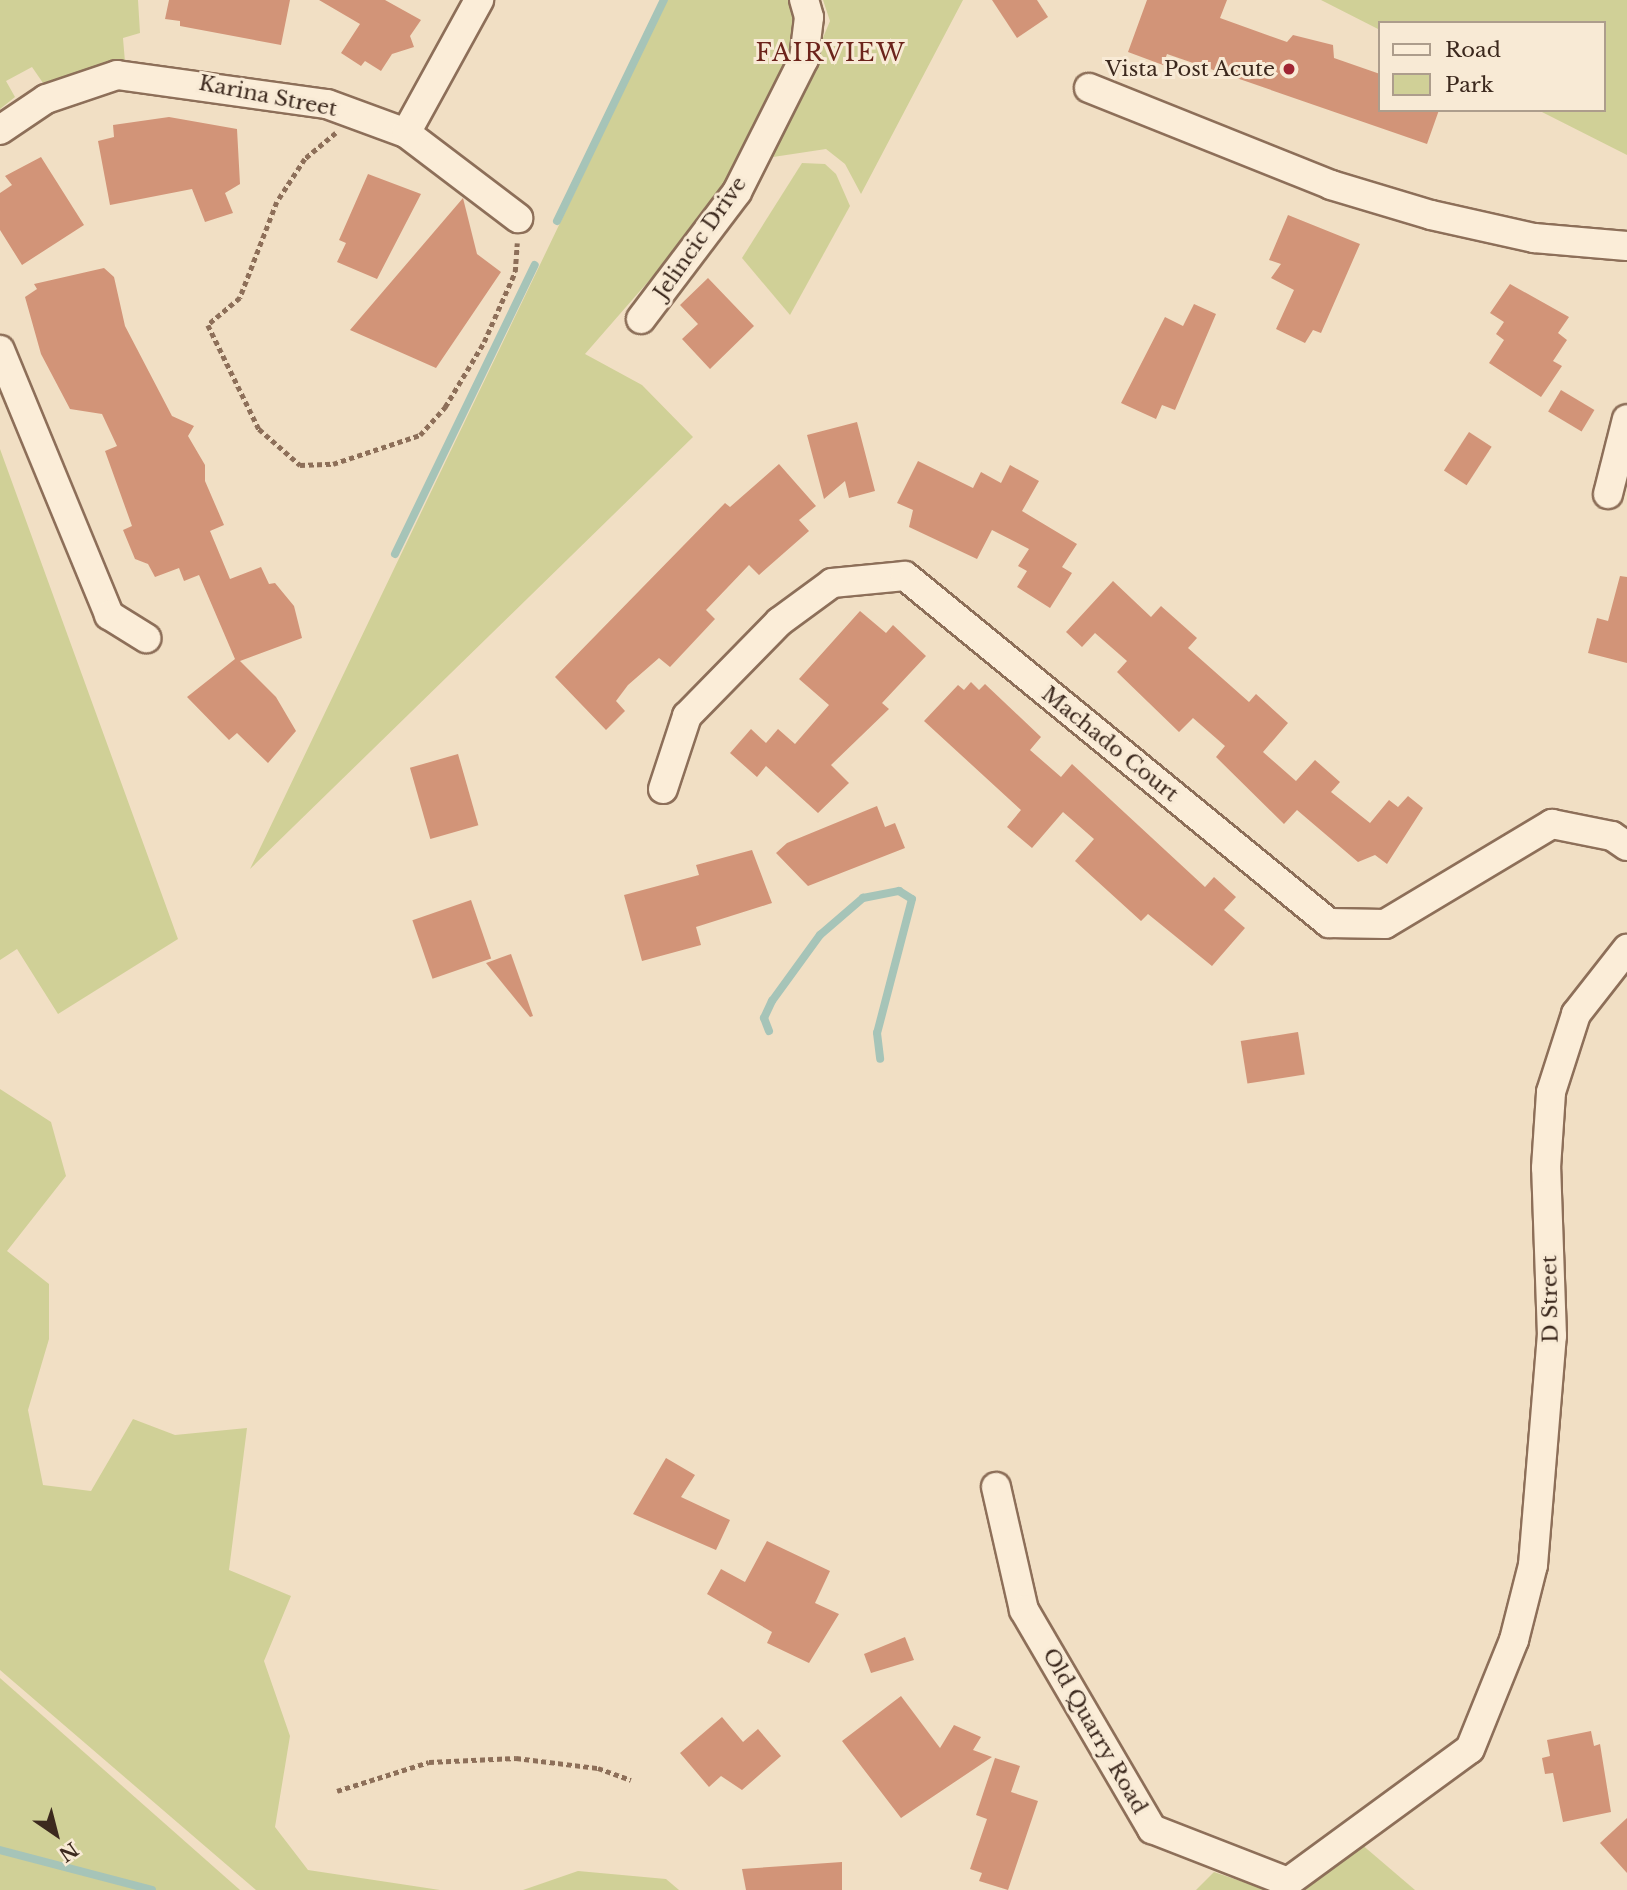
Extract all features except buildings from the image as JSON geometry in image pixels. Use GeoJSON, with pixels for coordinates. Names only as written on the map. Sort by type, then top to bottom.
{"type":"FeatureCollection","features":[{"type":"Feature","properties":{"kind":"street"},"geometry":{"type":"LineString","coordinates":[[406,133],[479,0]]}},
{"type":"Feature","properties":{"kind":"street","name":"Jelincic Drive"},"geometry":{"type":"LineString","coordinates":[[641,319],[737,192],[804,59],[809,17],[803,0]]}},
{"type":"Feature","properties":{"kind":"street","name":"Karina Street"},"geometry":{"type":"LineString","coordinates":[[0,130],[46,99],[117,75],[327,104],[406,133],[518,218]]}},
{"type":"Feature","properties":{"kind":"street"},"geometry":{"type":"LineString","coordinates":[[1089,88],[1331,185],[1431,215],[1534,238],[1627,246]]}},
{"type":"Feature","properties":{"kind":"street"},"geometry":{"type":"LineString","coordinates":[[0,350],[109,615],[146,638]]}},
{"type":"Feature","properties":{"kind":"street"},"geometry":{"type":"LineString","coordinates":[[1608,494],[1627,419]]}},
{"type":"Feature","properties":{"kind":"street","name":"Machado Court"},"geometry":{"type":"LineString","coordinates":[[663,789],[687,716],[779,622],[832,583],[905,576],[1329,922],[1385,924],[1552,824],[1612,836],[1627,846]]}},
{"type":"Feature","properties":{"kind":"street","name":"D Street"},"geometry":{"type":"LineString","coordinates":[[1514,1640],[1533,1565],[1552,1336],[1546,1168],[1551,1092],[1576,1014],[1619,959]]}},
{"type":"Feature","properties":{"kind":"street","name":"Old Quarry Road"},"geometry":{"type":"LineString","coordinates":[[996,1487],[1024,1610],[1152,1829],[1288,1882],[1470,1749],[1514,1640]]}},
{"type":"Feature","properties":{"kind":"path"},"geometry":{"type":"LineString","coordinates":[[358,115],[305,159],[277,202],[240,298],[208,325],[259,429],[300,465],[333,464],[420,435],[445,407],[515,272],[518,218]]}},
{"type":"Feature","properties":{"kind":"path"},"geometry":{"type":"LineString","coordinates":[[337,1791],[429,1762],[516,1758],[598,1768],[631,1780]]}},
{"type":"Feature","properties":{"kind":"green space"},"geometry":{"type":"Polygon","coordinates":[[[0,0],[138,0],[140,33],[123,38],[125,62],[43,83],[32,67],[6,81],[15,97],[0,109],[0,0]]]}},
{"type":"Feature","properties":{"kind":"green space"},"geometry":{"type":"Polygon","coordinates":[[[667,0],[796,0],[797,53],[755,141],[701,221],[585,354],[642,385],[693,437],[250,869],[667,0]]]}},
{"type":"Feature","properties":{"kind":"green space"},"geometry":{"type":"Polygon","coordinates":[[[823,0],[963,0],[861,194],[845,164],[826,149],[773,157],[830,21],[823,0]]]}},
{"type":"Feature","properties":{"kind":"green space"},"geometry":{"type":"Polygon","coordinates":[[[1321,0],[1627,0],[1627,155],[1542,112],[1606,112],[1606,21],[1378,21],[1378,29],[1321,0]]]}},
{"type":"Feature","properties":{"kind":"green space"},"geometry":{"type":"Polygon","coordinates":[[[802,163],[825,164],[836,174],[850,206],[790,315],[742,258],[802,163]]]}},
{"type":"Feature","properties":{"kind":"green space"},"geometry":{"type":"Polygon","coordinates":[[[0,449],[178,939],[58,1014],[17,949],[0,960],[0,449]]]}},
{"type":"Feature","properties":{"kind":"green space"},"geometry":{"type":"Polygon","coordinates":[[[0,1089],[51,1122],[66,1176],[7,1251],[49,1284],[49,1339],[28,1410],[43,1485],[91,1491],[133,1419],[175,1435],[247,1428],[229,1570],[291,1596],[264,1661],[290,1736],[275,1827],[308,1870],[440,1890],[256,1890],[0,1670],[0,1089]]]}},
{"type":"Feature","properties":{"kind":"green space"},"geometry":{"type":"Polygon","coordinates":[[[0,1678],[240,1890],[0,1890],[0,1678]]]}},
{"type":"Feature","properties":{"kind":"green space"},"geometry":{"type":"Polygon","coordinates":[[[1360,1843],[1415,1890],[1295,1890],[1360,1843]]]}},
{"type":"Feature","properties":{"kind":"green space"},"geometry":{"type":"Polygon","coordinates":[[[578,1871],[666,1879],[679,1890],[523,1890],[578,1871]]]}},
{"type":"Feature","properties":{"kind":"green space"},"geometry":{"type":"Polygon","coordinates":[[[1214,1872],[1267,1890],[1196,1890],[1214,1872]]]}},
{"type":"Feature","properties":{"kind":"waterway"},"geometry":{"type":"LineString","coordinates":[[557,221],[664,0]]}},
{"type":"Feature","properties":{"kind":"waterway"},"geometry":{"type":"LineString","coordinates":[[395,554],[535,265]]}},
{"type":"Feature","properties":{"kind":"waterway"},"geometry":{"type":"LineString","coordinates":[[769,1031],[764,1018],[772,1001],[820,935],[863,898],[899,891],[912,899],[877,1033],[880,1059]]}},
{"type":"Feature","properties":{"kind":"waterway"},"geometry":{"type":"LineString","coordinates":[[0,1850],[152,1890]]}},
{"type":"Feature","properties":{"kind":"place","name":"Vista Post Acute"},"geometry":{"type":"Point","coordinates":[1289,69]}},
{"type":"Feature","properties":{"kind":"district","name":"FAIRVIEW"},"geometry":{"type":"Point","coordinates":[831,53]}}]}
